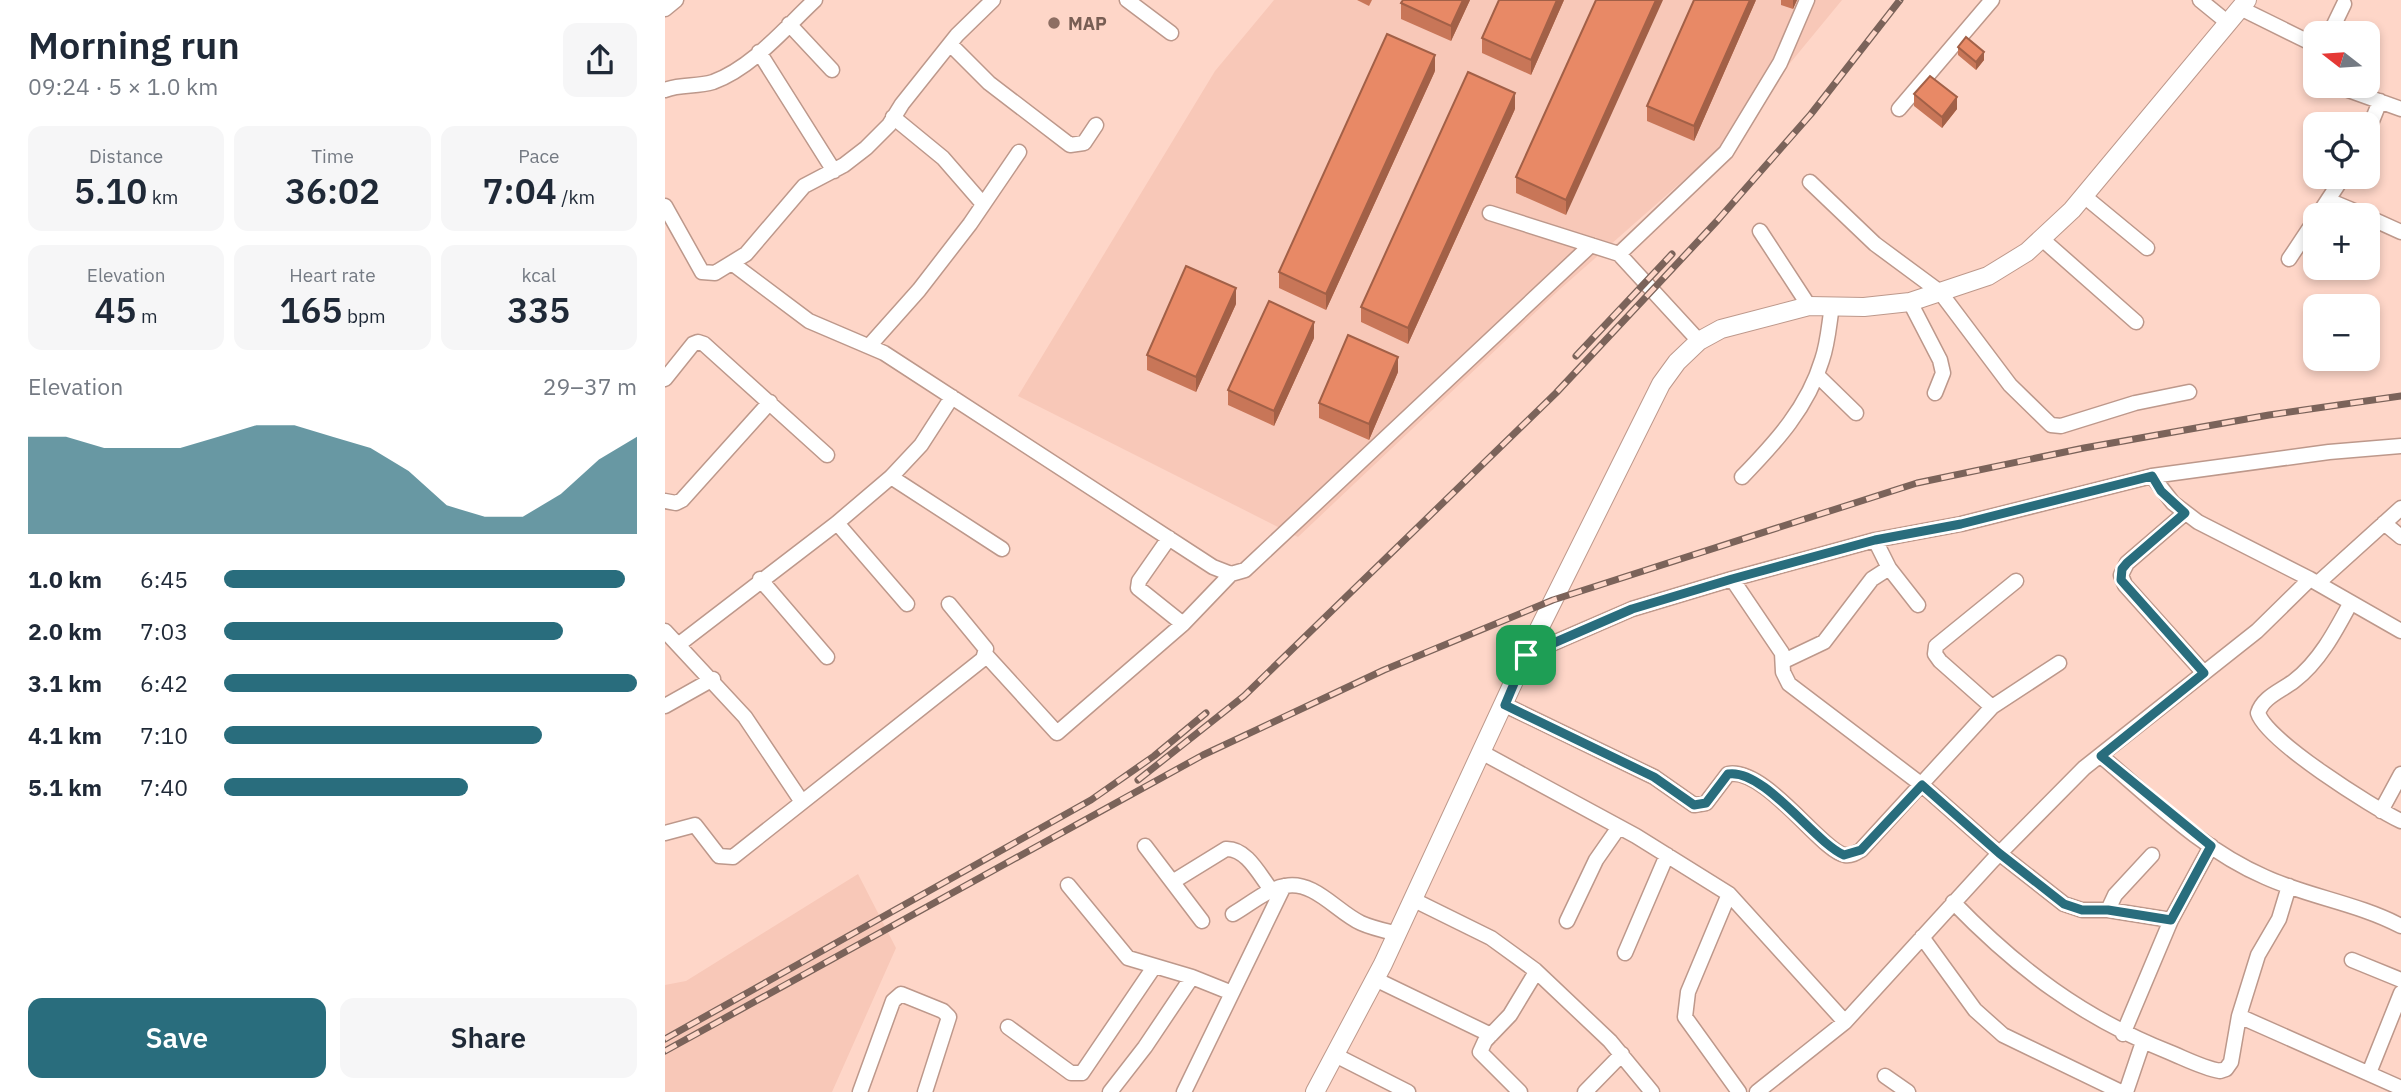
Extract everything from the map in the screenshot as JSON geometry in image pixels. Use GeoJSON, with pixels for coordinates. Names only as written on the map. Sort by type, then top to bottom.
{"type":"FeatureCollection","features":[{"type":"Feature","properties":{"kind":"street"},"geometry":{"type":"LineString","coordinates":[[665,9],[676,0]]}},
{"type":"Feature","properties":{"kind":"street"},"geometry":{"type":"LineString","coordinates":[[665,90],[713,82],[759,52],[815,0]]}},
{"type":"Feature","properties":{"kind":"street"},"geometry":{"type":"LineString","coordinates":[[665,208],[702,272],[715,273],[733,264],[755,246],[804,186],[821,174],[834,171],[866,148],[951,45],[993,0]]}},
{"type":"Feature","properties":{"kind":"street"},"geometry":{"type":"LineString","coordinates":[[1128,0],[1171,33]]}},
{"type":"Feature","properties":{"kind":"street"},"geometry":{"type":"LineString","coordinates":[[1619,254],[1726,152],[1780,63],[1807,0]]}},
{"type":"Feature","properties":{"kind":"street"},"geometry":{"type":"LineString","coordinates":[[1899,109],[1992,0]]}},
{"type":"Feature","properties":{"kind":"street"},"geometry":{"type":"LineString","coordinates":[[2200,0],[2227,22]]}},
{"type":"Feature","properties":{"kind":"street"},"geometry":{"type":"LineString","coordinates":[[1315,1092],[1398,934],[1526,655],[1661,384],[1677,362],[1699,341],[1721,329],[1809,306],[1864,307],[1910,302],[1989,276],[2027,252],[2084,196],[2243,4],[2303,38]]}},
{"type":"Feature","properties":{"kind":"street"},"geometry":{"type":"LineString","coordinates":[[2336,21],[2344,4]]}},
{"type":"Feature","properties":{"kind":"street"},"geometry":{"type":"LineString","coordinates":[[789,24],[832,70]]}},
{"type":"Feature","properties":{"kind":"street"},"geometry":{"type":"LineString","coordinates":[[951,45],[989,83],[1070,145],[1084,144],[1096,125]]}},
{"type":"Feature","properties":{"kind":"street"},"geometry":{"type":"LineString","coordinates":[[759,52],[834,171]]}},
{"type":"Feature","properties":{"kind":"street"},"geometry":{"type":"LineString","coordinates":[[2371,98],[2401,109]]}},
{"type":"Feature","properties":{"kind":"street"},"geometry":{"type":"LineString","coordinates":[[2376,112],[2380,101]]}},
{"type":"Feature","properties":{"kind":"street"},"geometry":{"type":"LineString","coordinates":[[893,117],[943,158],[983,204]]}},
{"type":"Feature","properties":{"kind":"street"},"geometry":{"type":"LineString","coordinates":[[870,345],[919,290],[1019,152]]}},
{"type":"Feature","properties":{"kind":"street"},"geometry":{"type":"LineString","coordinates":[[1810,182],[1875,244],[1940,292],[2010,385],[2051,425],[2060,426],[2189,392]]}},
{"type":"Feature","properties":{"kind":"street"},"geometry":{"type":"LineString","coordinates":[[2326,203],[2335,189]]}},
{"type":"Feature","properties":{"kind":"street"},"geometry":{"type":"LineString","coordinates":[[2084,196],[2147,248]]}},
{"type":"Feature","properties":{"kind":"street"},"geometry":{"type":"LineString","coordinates":[[2328,200],[2335,203]]}},
{"type":"Feature","properties":{"kind":"street"},"geometry":{"type":"LineString","coordinates":[[1490,213],[1619,254],[1699,341]]}},
{"type":"Feature","properties":{"kind":"street"},"geometry":{"type":"LineString","coordinates":[[2380,222],[2401,232]]}},
{"type":"Feature","properties":{"kind":"street"},"geometry":{"type":"LineString","coordinates":[[1760,231],[1809,306]]}},
{"type":"Feature","properties":{"kind":"street"},"geometry":{"type":"LineString","coordinates":[[2289,259],[2303,238]]}},
{"type":"Feature","properties":{"kind":"street"},"geometry":{"type":"LineString","coordinates":[[2042,239],[2136,322]]}},
{"type":"Feature","properties":{"kind":"street"},"geometry":{"type":"LineString","coordinates":[[949,604],[982,643],[985,654],[1057,733],[1183,624],[1231,574],[1245,569],[1591,245]]}},
{"type":"Feature","properties":{"kind":"street"},"geometry":{"type":"LineString","coordinates":[[733,264],[809,321],[870,345],[1213,567],[1231,574]]}},
{"type":"Feature","properties":{"kind":"street"},"geometry":{"type":"LineString","coordinates":[[1910,302],[1940,360],[1943,373],[1935,393]]}},
{"type":"Feature","properties":{"kind":"street"},"geometry":{"type":"LineString","coordinates":[[1742,477],[1793,420],[1817,375],[1823,359],[1832,306]]}},
{"type":"Feature","properties":{"kind":"street"},"geometry":{"type":"LineString","coordinates":[[665,379],[698,342],[770,402],[827,455]]}},
{"type":"Feature","properties":{"kind":"street"},"geometry":{"type":"LineString","coordinates":[[1817,375],[1856,413]]}},
{"type":"Feature","properties":{"kind":"street"},"geometry":{"type":"LineString","coordinates":[[678,645],[760,579],[837,523],[891,477],[921,445],[952,397]]}},
{"type":"Feature","properties":{"kind":"street"},"geometry":{"type":"LineString","coordinates":[[665,501],[676,503],[682,500],[770,402]]}},
{"type":"Feature","properties":{"kind":"street"},"geometry":{"type":"LineString","coordinates":[[1526,655],[1632,609],[1875,540],[1961,524],[2152,476],[2329,452],[2401,446]]}},
{"type":"Feature","properties":{"kind":"street"},"geometry":{"type":"LineString","coordinates":[[2152,476],[2161,491],[2185,513],[2314,581],[2401,631]]}},
{"type":"Feature","properties":{"kind":"street"},"geometry":{"type":"LineString","coordinates":[[891,477],[1002,549]]}},
{"type":"Feature","properties":{"kind":"street"},"geometry":{"type":"LineString","coordinates":[[1757,1092],[1845,1022],[1999,853],[2101,756],[2257,631],[2401,508]]}},
{"type":"Feature","properties":{"kind":"street"},"geometry":{"type":"LineString","coordinates":[[2185,513],[2127,563],[2121,575],[2125,585],[2204,673]]}},
{"type":"Feature","properties":{"kind":"street"},"geometry":{"type":"LineString","coordinates":[[837,523],[907,604]]}},
{"type":"Feature","properties":{"kind":"street"},"geometry":{"type":"LineString","coordinates":[[2384,523],[2401,537]]}},
{"type":"Feature","properties":{"kind":"street"},"geometry":{"type":"LineString","coordinates":[[1169,538],[1139,581],[1138,588],[1183,624]]}},
{"type":"Feature","properties":{"kind":"street"},"geometry":{"type":"LineString","coordinates":[[1875,540],[1889,568],[1918,605]]}},
{"type":"Feature","properties":{"kind":"street"},"geometry":{"type":"LineString","coordinates":[[1784,660],[1824,642],[1873,579],[1889,568]]}},
{"type":"Feature","properties":{"kind":"street"},"geometry":{"type":"LineString","coordinates":[[760,579],[827,657]]}},
{"type":"Feature","properties":{"kind":"street"},"geometry":{"type":"LineString","coordinates":[[1732,579],[1784,660],[1784,678],[1796,691],[1922,785],[1999,853],[2064,904],[2082,910],[2108,910],[2171,920]]}},
{"type":"Feature","properties":{"kind":"street"},"geometry":{"type":"LineString","coordinates":[[1992,707],[1940,661],[1935,654],[1935,646],[2016,581]]}},
{"type":"Feature","properties":{"kind":"street"},"geometry":{"type":"LineString","coordinates":[[2350,604],[2327,643],[2308,668],[2264,701],[2258,713],[2264,725],[2316,767],[2381,811],[2401,821]]}},
{"type":"Feature","properties":{"kind":"street"},"geometry":{"type":"LineString","coordinates":[[665,631],[713,679],[745,717],[802,802]]}},
{"type":"Feature","properties":{"kind":"street"},"geometry":{"type":"LineString","coordinates":[[665,833],[695,825],[701,829],[715,853],[728,858],[753,842],[985,654]]}},
{"type":"Feature","properties":{"kind":"street"},"geometry":{"type":"LineString","coordinates":[[1505,705],[1654,777],[1694,805],[1706,803],[1728,774],[1741,775],[1778,797],[1844,855],[1861,850],[1992,707],[2059,663]]}},
{"type":"Feature","properties":{"kind":"street"},"geometry":{"type":"LineString","coordinates":[[665,706],[713,679]]}},
{"type":"Feature","properties":{"kind":"street"},"geometry":{"type":"LineString","coordinates":[[1481,752],[1619,827],[1729,894],[1845,1022]]}},
{"type":"Feature","properties":{"kind":"street"},"geometry":{"type":"LineString","coordinates":[[2101,756],[2211,846],[2263,876],[2375,912],[2401,926]]}},
{"type":"Feature","properties":{"kind":"street"},"geometry":{"type":"LineString","coordinates":[[2381,811],[2401,774]]}},
{"type":"Feature","properties":{"kind":"street"},"geometry":{"type":"LineString","coordinates":[[1567,921],[1596,860],[1619,827]]}},
{"type":"Feature","properties":{"kind":"street"},"geometry":{"type":"LineString","coordinates":[[1145,846],[1202,921]]}},
{"type":"Feature","properties":{"kind":"street"},"geometry":{"type":"LineString","coordinates":[[2123,1034],[2171,920],[2211,846]]}},
{"type":"Feature","properties":{"kind":"street"},"geometry":{"type":"LineString","coordinates":[[1174,881],[1226,849],[1234,849],[1242,853],[1278,888]]}},
{"type":"Feature","properties":{"kind":"street"},"geometry":{"type":"LineString","coordinates":[[1625,953],[1667,855]]}},
{"type":"Feature","properties":{"kind":"street"},"geometry":{"type":"LineString","coordinates":[[2108,910],[2115,895],[2153,855]]}},
{"type":"Feature","properties":{"kind":"street"},"geometry":{"type":"LineString","coordinates":[[1068,885],[1128,958],[1192,977],[1232,993]]}},
{"type":"Feature","properties":{"kind":"street"},"geometry":{"type":"LineString","coordinates":[[1953,902],[2020,965],[2086,1014],[2123,1034],[2220,1071],[2226,1069],[2231,1062],[2239,1016],[2258,955],[2279,919],[2289,886]]}},
{"type":"Feature","properties":{"kind":"street"},"geometry":{"type":"LineString","coordinates":[[1233,914],[1278,888],[1312,889],[1345,915],[1363,925],[1398,934]]}},
{"type":"Feature","properties":{"kind":"street"},"geometry":{"type":"LineString","coordinates":[[1184,1092],[1232,993],[1278,888]]}},
{"type":"Feature","properties":{"kind":"street"},"geometry":{"type":"LineString","coordinates":[[1729,894],[1688,992],[1685,1017],[1739,1092]]}},
{"type":"Feature","properties":{"kind":"street"},"geometry":{"type":"LineString","coordinates":[[1414,900],[1491,938],[1537,972],[1622,1054],[1652,1092]]}},
{"type":"Feature","properties":{"kind":"street"},"geometry":{"type":"LineString","coordinates":[[1922,937],[1975,1010],[2003,1035],[2124,1092],[2143,1042]]}},
{"type":"Feature","properties":{"kind":"street"},"geometry":{"type":"LineString","coordinates":[[2352,960],[2401,980]]}},
{"type":"Feature","properties":{"kind":"street"},"geometry":{"type":"LineString","coordinates":[[1008,1027],[1071,1073],[1082,1073],[1154,967]]}},
{"type":"Feature","properties":{"kind":"street"},"geometry":{"type":"LineString","coordinates":[[1520,1092],[1481,1056],[1481,1047],[1510,1015],[1537,972]]}},
{"type":"Feature","properties":{"kind":"street"},"geometry":{"type":"LineString","coordinates":[[1110,1092],[1145,1047],[1192,977]]}},
{"type":"Feature","properties":{"kind":"street"},"geometry":{"type":"LineString","coordinates":[[1375,979],[1491,1035]]}},
{"type":"Feature","properties":{"kind":"street"},"geometry":{"type":"LineString","coordinates":[[2368,1073],[2401,993]]}},
{"type":"Feature","properties":{"kind":"street"},"geometry":{"type":"LineString","coordinates":[[860,1092],[893,1001],[901,994],[943,1011],[949,1017],[925,1092]]}},
{"type":"Feature","properties":{"kind":"street"},"geometry":{"type":"LineString","coordinates":[[2239,1016],[2401,1088]]}},
{"type":"Feature","properties":{"kind":"street"},"geometry":{"type":"LineString","coordinates":[[1585,1092],[1622,1054]]}},
{"type":"Feature","properties":{"kind":"street"},"geometry":{"type":"LineString","coordinates":[[1335,1055],[1408,1092]]}},
{"type":"Feature","properties":{"kind":"street"},"geometry":{"type":"LineString","coordinates":[[1885,1076],[1908,1092]]}},
{"type":"Feature","properties":{"kind":"shaded area"},"geometry":{"type":"Polygon","coordinates":[[[1274,0],[1842,0],[1720,148],[1559,290],[1298,537],[1018,396],[1215,71],[1274,0]]]}},
{"type":"Feature","properties":{"kind":"shaded area"},"geometry":{"type":"Polygon","coordinates":[[[858,874],[896,948],[832,1092],[665,1092],[665,985],[686,981],[858,874]]]}},
{"type":"Feature","properties":{"kind":"building"},"geometry":{"type":"Polygon","coordinates":[[[1403,0],[1463,0],[1451,26],[1401,3],[1403,0]]]}},
{"type":"Feature","properties":{"kind":"building"},"geometry":{"type":"Polygon","coordinates":[[[1499,0],[1557,0],[1531,60],[1482,38],[1499,0]]]}},
{"type":"Feature","properties":{"kind":"building"},"geometry":{"type":"Polygon","coordinates":[[[1596,0],[1656,0],[1566,200],[1516,177],[1596,0]]]}},
{"type":"Feature","properties":{"kind":"building"},"geometry":{"type":"Polygon","coordinates":[[[1694,0],[1750,0],[1694,126],[1647,106],[1694,0]]]}},
{"type":"Feature","properties":{"kind":"building"},"geometry":{"type":"Polygon","coordinates":[[[1387,34],[1435,55],[1326,294],[1279,272],[1387,34]]]}},
{"type":"Feature","properties":{"kind":"building"},"geometry":{"type":"Polygon","coordinates":[[[1966,37],[1984,52],[1976,62],[1958,47],[1966,37]]]}},
{"type":"Feature","properties":{"kind":"building"},"geometry":{"type":"Polygon","coordinates":[[[1468,72],[1515,93],[1408,328],[1361,307],[1468,72]]]}},
{"type":"Feature","properties":{"kind":"building"},"geometry":{"type":"Polygon","coordinates":[[[1930,76],[1957,97],[1942,117],[1914,94],[1930,76]]]}},
{"type":"Feature","properties":{"kind":"building"},"geometry":{"type":"Polygon","coordinates":[[[1186,266],[1236,288],[1196,377],[1147,355],[1186,266]]]}},
{"type":"Feature","properties":{"kind":"building"},"geometry":{"type":"Polygon","coordinates":[[[1269,301],[1314,322],[1274,411],[1228,390],[1269,301]]]}},
{"type":"Feature","properties":{"kind":"building"},"geometry":{"type":"Polygon","coordinates":[[[1348,335],[1398,357],[1369,424],[1319,403],[1348,335]]]}},
{"type":"Feature","properties":{"kind":"railway"},"geometry":{"type":"LineString","coordinates":[[1138,780],[1244,696],[1556,393],[1717,221],[1811,114],[1900,0]]}},
{"type":"Feature","properties":{"kind":"railway"},"geometry":{"type":"LineString","coordinates":[[1576,356],[1672,254]]}},
{"type":"Feature","properties":{"kind":"railway"},"geometry":{"type":"LineString","coordinates":[[665,1051],[1203,755],[1384,670],[1553,600],[1917,483],[2084,448],[2269,415],[2401,396]]}},
{"type":"Feature","properties":{"kind":"railway"},"geometry":{"type":"LineString","coordinates":[[665,1039],[1091,800],[1154,756],[1206,713]]}},
{"type":"Feature","properties":{"kind":"place","name":"MAP"},"geometry":{"type":"Point","coordinates":[1054,23]}},
{"type":"Feature","properties":{"kind":"route"},"geometry":{"type":"LineString","coordinates":[[2152,476],[2161,491],[2185,513],[2127,563],[2122,569],[2121,580],[2204,673],[2101,756],[2211,846],[2171,920],[2108,910],[2082,910],[2064,904],[1999,853],[1922,785],[1861,850],[1853,855],[1844,855],[1837,852],[1778,797],[1741,775],[1728,774],[1706,803],[1694,805],[1654,777],[1505,705],[1526,655],[1632,609],[1732,579],[1875,540],[1961,524],[2152,476]]}}]}
